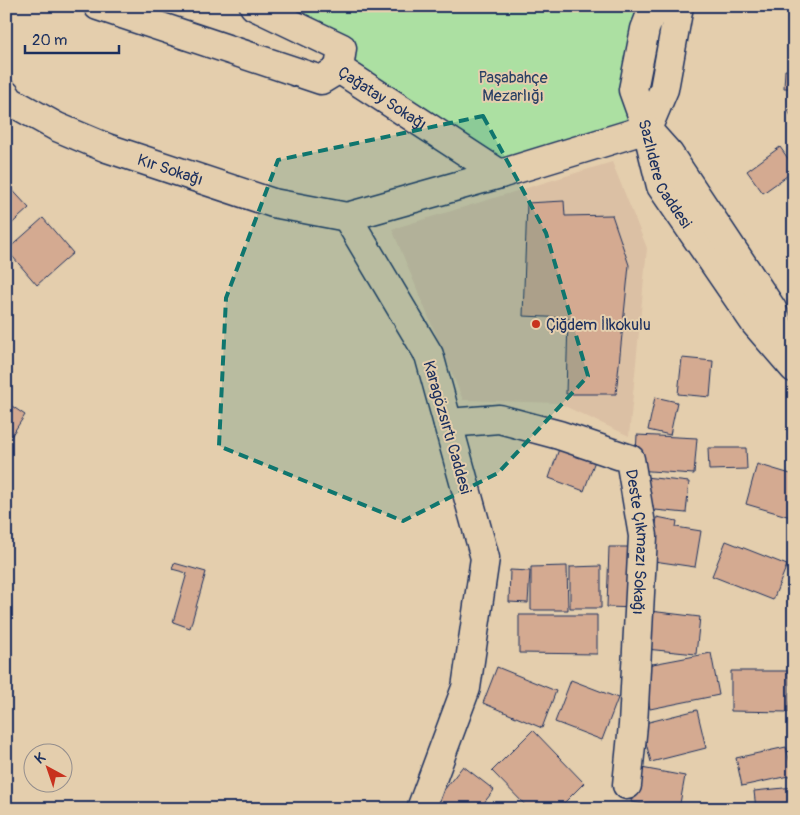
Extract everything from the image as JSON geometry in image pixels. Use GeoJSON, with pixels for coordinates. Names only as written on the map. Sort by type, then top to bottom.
{"type":"FeatureCollection","features":[{"type":"Feature","properties":{"kind":"street"},"geometry":{"type":"LineString","coordinates":[[98,6],[321,80],[339,69]]}},
{"type":"Feature","properties":{"kind":"street","name":"Çağatay Sokağı"},"geometry":{"type":"LineString","coordinates":[[254,6],[342,48],[339,69],[500,174]]}},
{"type":"Feature","properties":{"kind":"street"},"geometry":{"type":"LineString","coordinates":[[647,130],[633,90],[646,29],[652,11],[656,6]]}},
{"type":"Feature","properties":{"kind":"street"},"geometry":{"type":"LineString","coordinates":[[647,130],[664,89],[679,6]]}},
{"type":"Feature","properties":{"kind":"street","name":"Kır Sokağı"},"geometry":{"type":"LineString","coordinates":[[6,95],[10,101],[57,127],[107,148],[273,203],[347,217]]}},
{"type":"Feature","properties":{"kind":"street"},"geometry":{"type":"LineString","coordinates":[[347,217],[647,130]]}},
{"type":"Feature","properties":{"kind":"street","name":"Sazlıdere Caddesi"},"geometry":{"type":"LineString","coordinates":[[647,130],[669,154],[772,309],[794,366]]}},
{"type":"Feature","properties":{"kind":"street","name":"Karagözsırtı Caddesi"},"geometry":{"type":"LineString","coordinates":[[347,217],[429,355],[484,558],[466,688],[422,809]]}},
{"type":"Feature","properties":{"kind":"street","name":"Deste Çıkmazı Sokağı"},"geometry":{"type":"LineString","coordinates":[[448,423],[499,419],[559,435],[630,459],[643,536],[633,725],[627,785]]}},
{"type":"Feature","properties":{"kind":"highlighted area"},"geometry":{"type":"Polygon","coordinates":[[[483,116],[546,233],[588,376],[498,473],[403,521],[219,446],[226,298],[278,160],[483,116]]]}},
{"type":"Feature","properties":{"kind":"shaded area","name":"Çiğdem İlkokulu"},"geometry":{"type":"Polygon","coordinates":[[[612,162],[647,248],[629,436],[558,403],[463,400],[392,229],[612,162]]]}},
{"type":"Feature","properties":{"kind":"green space","name":"Paşabahçe Mezarlığı"},"geometry":{"type":"Polygon","coordinates":[[[253,6],[656,6],[633,90],[647,129],[500,174],[253,6]]]}},
{"type":"Feature","properties":{"kind":"building"},"geometry":{"type":"Polygon","coordinates":[[[785,70],[794,71],[794,88],[784,88],[785,70]]]}},
{"type":"Feature","properties":{"kind":"building"},"geometry":{"type":"Polygon","coordinates":[[[794,108],[794,123],[788,110],[794,108]]]}},
{"type":"Feature","properties":{"kind":"building"},"geometry":{"type":"Polygon","coordinates":[[[780,147],[794,167],[794,171],[763,193],[747,171],[780,147]]]}},
{"type":"Feature","properties":{"kind":"building"},"geometry":{"type":"Polygon","coordinates":[[[6,183],[29,208],[6,229],[6,183]]]}},
{"type":"Feature","properties":{"kind":"building"},"geometry":{"type":"Polygon","coordinates":[[[564,201],[565,216],[612,215],[629,265],[616,394],[566,394],[568,318],[523,316],[527,203],[564,201]]]}},
{"type":"Feature","properties":{"kind":"building"},"geometry":{"type":"Polygon","coordinates":[[[43,218],[73,253],[37,285],[7,250],[43,218]]]}},
{"type":"Feature","properties":{"kind":"building"},"geometry":{"type":"Polygon","coordinates":[[[682,358],[713,361],[710,397],[678,394],[682,358]]]}},
{"type":"Feature","properties":{"kind":"building"},"geometry":{"type":"Polygon","coordinates":[[[655,397],[677,402],[670,435],[648,430],[655,397]]]}},
{"type":"Feature","properties":{"kind":"building"},"geometry":{"type":"Polygon","coordinates":[[[6,402],[25,415],[6,444],[6,402]]]}},
{"type":"Feature","properties":{"kind":"building"},"geometry":{"type":"Polygon","coordinates":[[[637,435],[697,438],[694,474],[635,470],[637,435]]]}},
{"type":"Feature","properties":{"kind":"building"},"geometry":{"type":"Polygon","coordinates":[[[560,446],[596,458],[584,491],[549,478],[560,446]]]}},
{"type":"Feature","properties":{"kind":"building"},"geometry":{"type":"Polygon","coordinates":[[[708,448],[746,448],[747,469],[709,470],[708,448]]]}},
{"type":"Feature","properties":{"kind":"building"},"geometry":{"type":"Polygon","coordinates":[[[757,464],[794,475],[794,518],[746,504],[757,464]]]}},
{"type":"Feature","properties":{"kind":"building"},"geometry":{"type":"Polygon","coordinates":[[[645,477],[689,482],[686,513],[655,510],[654,517],[645,477]]]}},
{"type":"Feature","properties":{"kind":"building"},"geometry":{"type":"Polygon","coordinates":[[[657,517],[677,521],[676,527],[701,531],[695,567],[647,560],[652,523],[656,524],[657,517]]]}},
{"type":"Feature","properties":{"kind":"building"},"geometry":{"type":"Polygon","coordinates":[[[726,541],[787,565],[773,600],[712,576],[726,541]]]}},
{"type":"Feature","properties":{"kind":"building"},"geometry":{"type":"Polygon","coordinates":[[[609,547],[637,547],[636,608],[607,607],[609,547]]]}},
{"type":"Feature","properties":{"kind":"building"},"geometry":{"type":"Polygon","coordinates":[[[174,563],[206,572],[190,628],[173,622],[187,573],[172,569],[174,563]]]}},
{"type":"Feature","properties":{"kind":"building"},"geometry":{"type":"Polygon","coordinates":[[[567,566],[568,610],[531,610],[531,567],[567,566]]]}},
{"type":"Feature","properties":{"kind":"building"},"geometry":{"type":"Polygon","coordinates":[[[601,566],[601,608],[570,608],[570,567],[601,566]]]}},
{"type":"Feature","properties":{"kind":"building"},"geometry":{"type":"Polygon","coordinates":[[[510,570],[530,571],[528,603],[509,602],[510,570]]]}},
{"type":"Feature","properties":{"kind":"building"},"geometry":{"type":"Polygon","coordinates":[[[650,611],[700,617],[696,654],[646,649],[650,611]]]}},
{"type":"Feature","properties":{"kind":"building"},"geometry":{"type":"Polygon","coordinates":[[[519,615],[597,615],[597,654],[519,653],[519,615]]]}},
{"type":"Feature","properties":{"kind":"building"},"geometry":{"type":"Polygon","coordinates":[[[711,653],[719,695],[650,709],[642,666],[711,653]]]}},
{"type":"Feature","properties":{"kind":"building"},"geometry":{"type":"Polygon","coordinates":[[[497,667],[556,691],[542,728],[483,703],[497,667]]]}},
{"type":"Feature","properties":{"kind":"building"},"geometry":{"type":"Polygon","coordinates":[[[731,671],[789,671],[789,712],[731,711],[731,671]]]}},
{"type":"Feature","properties":{"kind":"building"},"geometry":{"type":"Polygon","coordinates":[[[571,680],[618,698],[602,740],[555,722],[571,680]]]}},
{"type":"Feature","properties":{"kind":"building"},"geometry":{"type":"Polygon","coordinates":[[[697,710],[706,748],[651,762],[641,724],[697,710]]]}},
{"type":"Feature","properties":{"kind":"building"},"geometry":{"type":"Polygon","coordinates":[[[533,730],[584,783],[558,809],[529,809],[492,771],[533,730]]]}},
{"type":"Feature","properties":{"kind":"building"},"geometry":{"type":"Polygon","coordinates":[[[786,747],[793,775],[742,786],[736,758],[786,747]]]}},
{"type":"Feature","properties":{"kind":"building"},"geometry":{"type":"Polygon","coordinates":[[[463,766],[494,790],[479,809],[429,809],[463,766]]]}},
{"type":"Feature","properties":{"kind":"building"},"geometry":{"type":"Polygon","coordinates":[[[636,767],[685,776],[679,809],[631,802],[636,767]]]}},
{"type":"Feature","properties":{"kind":"building"},"geometry":{"type":"Polygon","coordinates":[[[794,787],[794,809],[756,809],[754,791],[794,787]]]}},
{"type":"Feature","properties":{"kind":"place","name":"Çiğdem İlkokulu"},"geometry":{"type":"Point","coordinates":[536,324]}}]}
